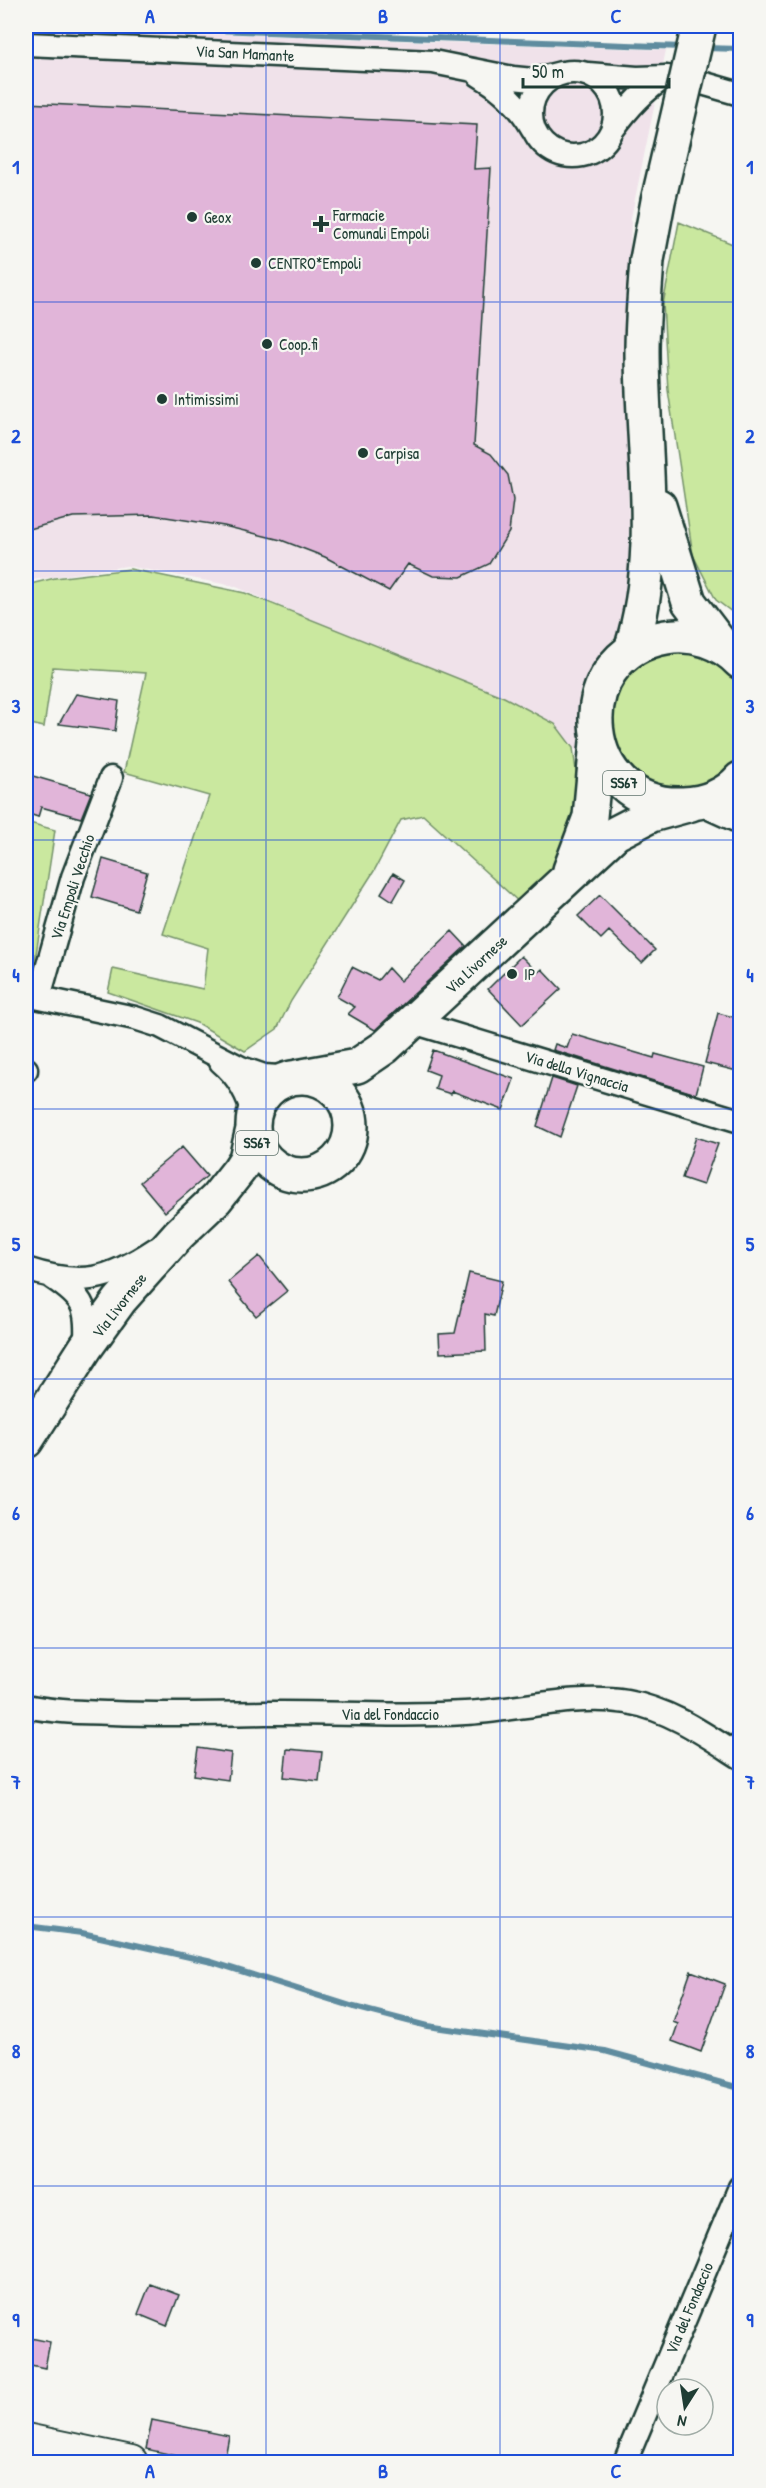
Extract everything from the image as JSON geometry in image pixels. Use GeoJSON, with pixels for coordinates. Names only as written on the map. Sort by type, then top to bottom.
{"type":"FeatureCollection","features":[{"type":"Feature","properties":{"kind":"main road"},"geometry":{"type":"LineString","coordinates":[[631,650],[641,617],[649,549],[642,350],[647,261],[658,201],[699,26]]}},
{"type":"Feature","properties":{"kind":"main road"},"geometry":{"type":"LineString","coordinates":[[647,458],[667,535],[689,602],[735,654]]}},
{"type":"Feature","properties":{"kind":"main road","name":"Via Livornese"},"geometry":{"type":"LineString","coordinates":[[566,879],[590,817],[597,738],[595,712],[601,688],[613,667],[631,650],[653,639],[677,635],[702,638],[735,654]]}},
{"type":"Feature","properties":{"kind":"main road","name":"Via Livornese"},"geometry":{"type":"LineString","coordinates":[[597,738],[605,761],[627,787],[641,796],[674,805],[699,802]]}},
{"type":"Feature","properties":{"kind":"main road","name":"Via Livornese"},"geometry":{"type":"LineString","coordinates":[[26,1458],[32,1432],[86,1347],[120,1300],[179,1234],[216,1199],[246,1159],[258,1104],[267,1092],[278,1083],[295,1078],[357,1066],[385,1047],[413,1022],[616,833],[651,815],[722,794],[741,779]]}},
{"type":"Feature","properties":{"kind":"main road","name":"SS67"},"geometry":{"type":"LineString","coordinates":[[699,802],[741,816]]}},
{"type":"Feature","properties":{"kind":"main road","name":"Via Livornese"},"geometry":{"type":"LineString","coordinates":[[216,1199],[238,1185],[262,1176],[310,1174],[335,1163],[344,1152],[350,1138],[351,1124],[368,1073],[385,1047]]}},
{"type":"Feature","properties":{"kind":"main road"},"geometry":{"type":"LineString","coordinates":[[295,1078],[313,1078],[334,1089],[348,1109],[351,1124]]}},
{"type":"Feature","properties":{"kind":"main road","name":"SS67"},"geometry":{"type":"LineString","coordinates":[[254,1124],[257,1146],[266,1159],[280,1169],[295,1175]]}},
{"type":"Feature","properties":{"kind":"main road"},"geometry":{"type":"LineString","coordinates":[[26,2440],[131,2463]]}},
{"type":"Feature","properties":{"kind":"street","name":"Via San Mamante"},"geometry":{"type":"LineString","coordinates":[[26,44],[433,62],[533,80],[572,73],[637,78],[667,77]]}},
{"type":"Feature","properties":{"kind":"street","name":"Via San Mamante"},"geometry":{"type":"LineString","coordinates":[[464,68],[491,82],[508,95],[523,111],[537,136]]}},
{"type":"Feature","properties":{"kind":"street"},"geometry":{"type":"LineString","coordinates":[[610,134],[614,121],[611,96],[604,85],[594,77],[572,73],[550,78],[533,98],[532,124],[537,136],[553,151],[567,156],[581,155],[594,150],[610,134],[628,107],[646,89],[667,77],[695,81],[741,94]]}},
{"type":"Feature","properties":{"kind":"street","name":"Via Empoli Vecchio"},"geometry":{"type":"LineString","coordinates":[[32,996],[73,877],[111,778]]}},
{"type":"Feature","properties":{"kind":"street"},"geometry":{"type":"LineString","coordinates":[[32,996],[160,1026],[241,1068],[264,1076],[295,1078]]}},
{"type":"Feature","properties":{"kind":"street","name":"Via della Vignaccia"},"geometry":{"type":"LineString","coordinates":[[413,1022],[741,1121]]}},
{"type":"Feature","properties":{"kind":"street"},"geometry":{"type":"LineString","coordinates":[[203,1048],[229,1070],[245,1091],[254,1124]]}},
{"type":"Feature","properties":{"kind":"street"},"geometry":{"type":"LineString","coordinates":[[26,1269],[51,1277],[75,1280],[102,1276],[141,1259],[179,1234]]}},
{"type":"Feature","properties":{"kind":"street"},"geometry":{"type":"LineString","coordinates":[[51,1277],[74,1292],[82,1301],[87,1322],[86,1347]]}},
{"type":"Feature","properties":{"kind":"street","name":"Via del Fondaccio"},"geometry":{"type":"LineString","coordinates":[[26,1706],[48,1711],[187,1715],[267,1713],[390,1715],[466,1713],[594,1700],[628,1702],[687,1724],[741,1757]]}},
{"type":"Feature","properties":{"kind":"street","name":"Via del Fondaccio"},"geometry":{"type":"LineString","coordinates":[[625,2463],[741,2187]]}},
{"type":"Feature","properties":{"kind":"shaded area"},"geometry":{"type":"Polygon","coordinates":[[[26,27],[666,50],[631,218],[627,351],[630,619],[604,650],[579,693],[578,752],[548,726],[464,685],[234,586],[127,566],[26,581],[26,27]]]}},
{"type":"Feature","properties":{"kind":"green space"},"geometry":{"type":"Polygon","coordinates":[[[679,222],[740,247],[740,618],[716,600],[693,555],[668,390],[663,304],[679,222]]]}},
{"type":"Feature","properties":{"kind":"green space"},"geometry":{"type":"Polygon","coordinates":[[[130,569],[245,593],[504,697],[555,724],[573,748],[577,778],[574,812],[549,877],[520,903],[423,815],[401,820],[374,871],[291,1001],[277,1029],[245,1051],[197,1023],[108,992],[113,969],[203,989],[208,948],[163,934],[209,796],[124,772],[146,673],[53,667],[44,727],[26,723],[26,585],[55,578],[130,569]]]}},
{"type":"Feature","properties":{"kind":"green space"},"geometry":{"type":"Polygon","coordinates":[[[671,650],[690,650],[725,666],[740,685],[740,755],[730,770],[716,780],[683,791],[648,783],[621,761],[609,728],[614,694],[636,664],[671,650]]]}},
{"type":"Feature","properties":{"kind":"green space"},"geometry":{"type":"Polygon","coordinates":[[[26,822],[55,830],[32,980],[26,980],[26,822]]]}},
{"type":"Feature","properties":{"kind":"building","name":"CENTRO*Empoli"},"geometry":{"type":"Polygon","coordinates":[[[26,103],[477,125],[474,169],[491,168],[474,445],[491,454],[508,475],[513,500],[509,532],[489,564],[461,577],[433,576],[408,564],[389,591],[325,557],[281,540],[224,526],[153,515],[73,517],[26,530],[26,103]]]}},
{"type":"Feature","properties":{"kind":"building"},"geometry":{"type":"Polygon","coordinates":[[[76,694],[119,701],[115,731],[59,724],[76,694]]]}},
{"type":"Feature","properties":{"kind":"building"},"geometry":{"type":"Polygon","coordinates":[[[26,774],[91,793],[81,818],[41,807],[38,817],[26,813],[26,774]]]}},
{"type":"Feature","properties":{"kind":"building"},"geometry":{"type":"Polygon","coordinates":[[[103,859],[147,872],[136,910],[92,897],[103,859]]]}},
{"type":"Feature","properties":{"kind":"building"},"geometry":{"type":"Polygon","coordinates":[[[393,873],[405,880],[393,901],[381,893],[393,873]]]}},
{"type":"Feature","properties":{"kind":"building"},"geometry":{"type":"Polygon","coordinates":[[[600,895],[655,950],[642,963],[609,931],[601,939],[578,916],[600,895]]]}},
{"type":"Feature","properties":{"kind":"building"},"geometry":{"type":"Polygon","coordinates":[[[452,931],[466,946],[375,1030],[348,1014],[355,1007],[337,997],[352,967],[378,980],[388,968],[400,981],[452,931]]]}},
{"type":"Feature","properties":{"kind":"building"},"geometry":{"type":"Polygon","coordinates":[[[521,956],[538,973],[542,969],[561,989],[522,1025],[488,989],[521,956]]]}},
{"type":"Feature","properties":{"kind":"building"},"geometry":{"type":"Polygon","coordinates":[[[718,1013],[741,1019],[741,1072],[705,1063],[718,1013]]]}},
{"type":"Feature","properties":{"kind":"building"},"geometry":{"type":"Polygon","coordinates":[[[572,1034],[654,1058],[655,1054],[703,1067],[696,1094],[553,1050],[555,1044],[567,1048],[572,1034]]]}},
{"type":"Feature","properties":{"kind":"building"},"geometry":{"type":"Polygon","coordinates":[[[433,1050],[514,1079],[503,1110],[452,1091],[451,1094],[435,1089],[439,1075],[426,1070],[433,1050]]]}},
{"type":"Feature","properties":{"kind":"building"},"geometry":{"type":"Polygon","coordinates":[[[552,1078],[577,1086],[560,1137],[537,1126],[552,1078]]]}},
{"type":"Feature","properties":{"kind":"building"},"geometry":{"type":"Polygon","coordinates":[[[696,1137],[718,1144],[703,1185],[682,1178],[696,1137]]]}},
{"type":"Feature","properties":{"kind":"building"},"geometry":{"type":"Polygon","coordinates":[[[182,1147],[207,1176],[165,1212],[140,1182],[182,1147]]]}},
{"type":"Feature","properties":{"kind":"building"},"geometry":{"type":"Polygon","coordinates":[[[259,1256],[287,1291],[256,1316],[228,1282],[259,1256]]]}},
{"type":"Feature","properties":{"kind":"building"},"geometry":{"type":"Polygon","coordinates":[[[469,1273],[502,1281],[494,1316],[485,1314],[486,1351],[440,1353],[439,1334],[455,1333],[469,1273]]]}},
{"type":"Feature","properties":{"kind":"building"},"geometry":{"type":"Polygon","coordinates":[[[198,1748],[231,1753],[228,1780],[194,1775],[198,1748]]]}},
{"type":"Feature","properties":{"kind":"building"},"geometry":{"type":"Polygon","coordinates":[[[287,1749],[322,1752],[319,1781],[284,1777],[287,1749]]]}},
{"type":"Feature","properties":{"kind":"building"},"geometry":{"type":"Polygon","coordinates":[[[691,1971],[725,1984],[701,2052],[672,2041],[678,2024],[673,2022],[691,1971]]]}},
{"type":"Feature","properties":{"kind":"building"},"geometry":{"type":"Polygon","coordinates":[[[150,2284],[179,2295],[167,2326],[138,2314],[150,2284]]]}},
{"type":"Feature","properties":{"kind":"building"},"geometry":{"type":"Polygon","coordinates":[[[26,2337],[50,2342],[45,2368],[26,2364],[26,2337]]]}},
{"type":"Feature","properties":{"kind":"building"},"geometry":{"type":"Polygon","coordinates":[[[152,2420],[229,2436],[224,2463],[208,2463],[146,2449],[152,2420]]]}},
{"type":"Feature","properties":{"kind":"waterway"},"geometry":{"type":"LineString","coordinates":[[102,26],[683,47]]}},
{"type":"Feature","properties":{"kind":"waterway"},"geometry":{"type":"LineString","coordinates":[[705,48],[740,49]]}},
{"type":"Feature","properties":{"kind":"waterway"},"geometry":{"type":"LineString","coordinates":[[26,1926],[82,1933],[212,1962],[354,2007],[427,2026],[605,2051],[740,2088]]}},
{"type":"Feature","properties":{"kind":"place","name":"Geox"},"geometry":{"type":"Point","coordinates":[192,217]}},
{"type":"Feature","properties":{"kind":"place","name":"Farmacie Comunali Empoli"},"geometry":{"type":"Point","coordinates":[321,224]}},
{"type":"Feature","properties":{"kind":"place","name":"CENTRO*Empoli"},"geometry":{"type":"Point","coordinates":[256,263]}},
{"type":"Feature","properties":{"kind":"place","name":"Coop.fi"},"geometry":{"type":"Point","coordinates":[267,344]}},
{"type":"Feature","properties":{"kind":"place","name":"Intimissimi"},"geometry":{"type":"Point","coordinates":[162,399]}},
{"type":"Feature","properties":{"kind":"place","name":"Carpisa"},"geometry":{"type":"Point","coordinates":[363,453]}},
{"type":"Feature","properties":{"kind":"place","name":"IP"},"geometry":{"type":"Point","coordinates":[512,974]}}]}
